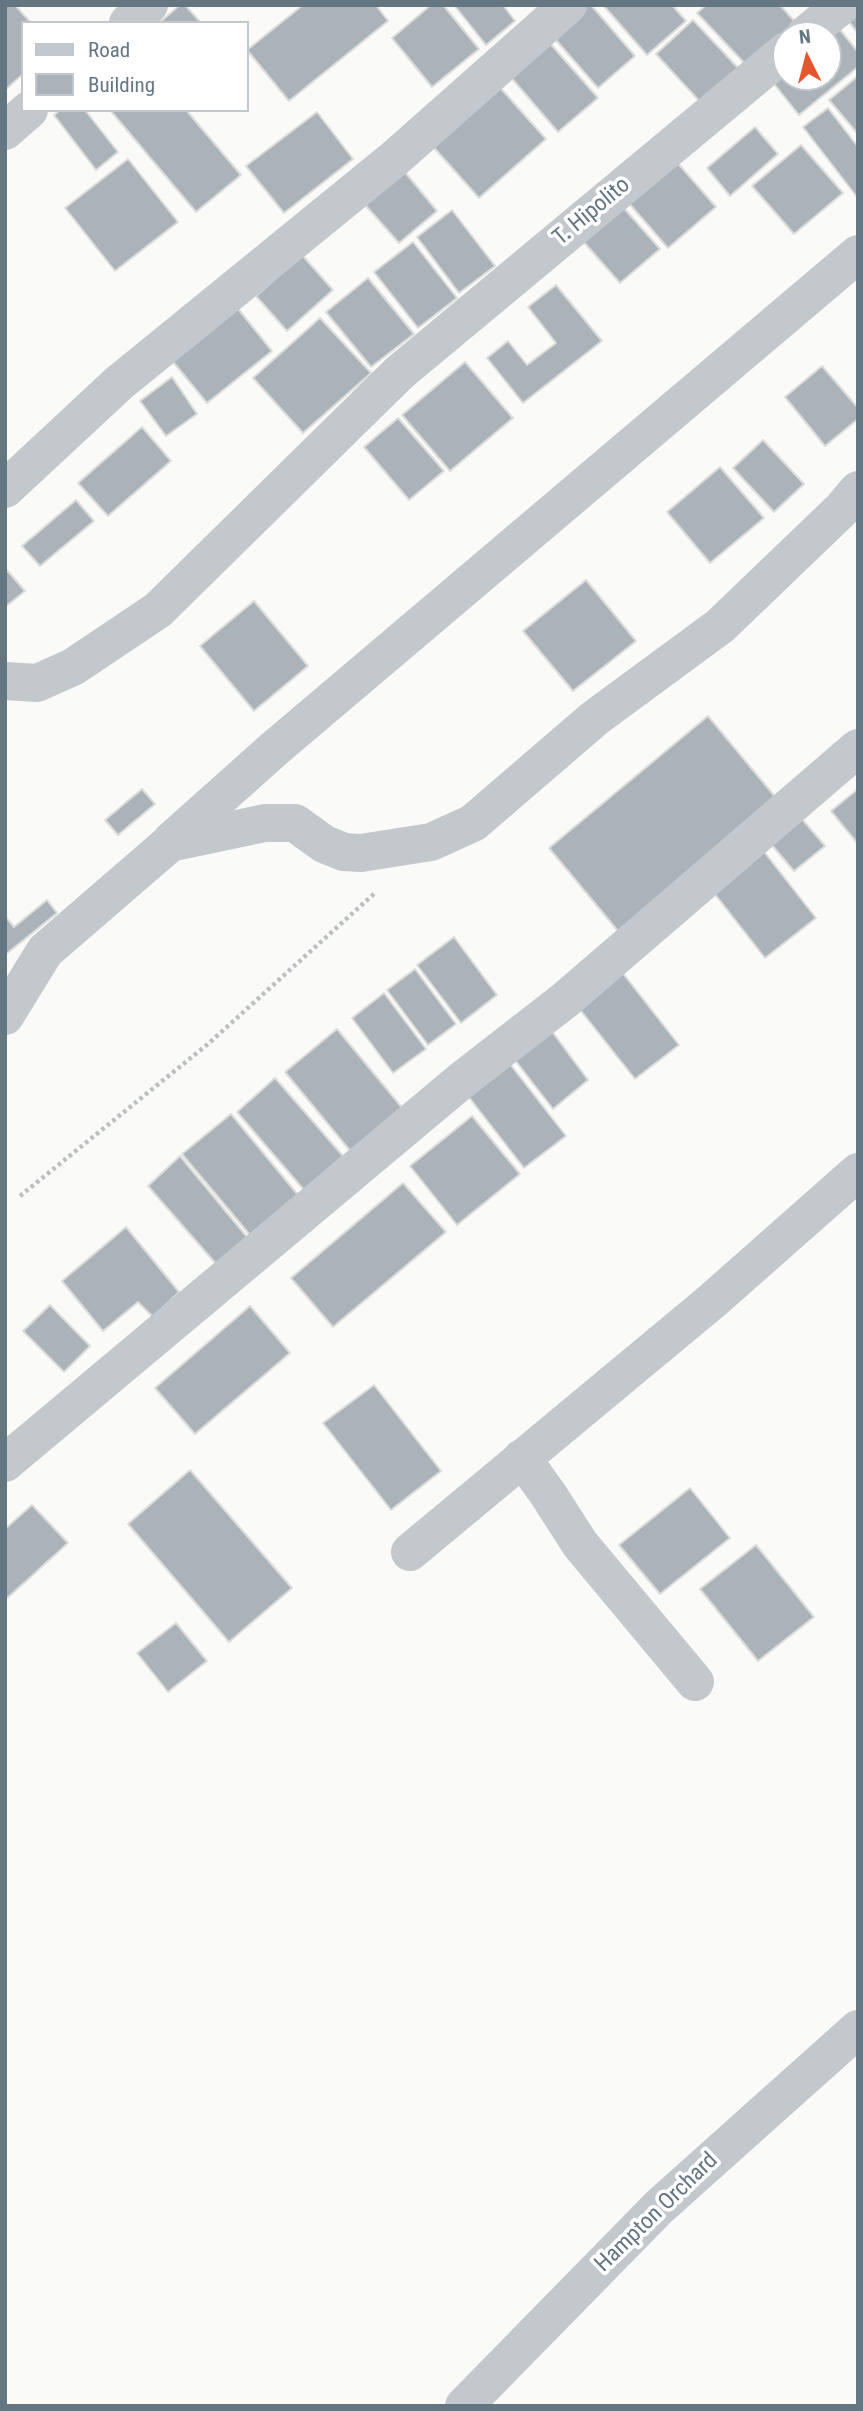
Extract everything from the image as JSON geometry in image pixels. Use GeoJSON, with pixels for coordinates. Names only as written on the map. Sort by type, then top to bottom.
{"type":"FeatureCollection","features":[{"type":"Feature","properties":{"kind":"street"},"geometry":{"type":"LineString","coordinates":[[5,489],[120,383],[394,159],[568,5]]}},
{"type":"Feature","properties":{"kind":"street"},"geometry":{"type":"LineString","coordinates":[[822,21],[842,5]]}},
{"type":"Feature","properties":{"kind":"street","name":"T. Hipolito"},"geometry":{"type":"LineString","coordinates":[[5,681],[37,683],[73,667],[158,610],[399,373],[772,63]]}},
{"type":"Feature","properties":{"kind":"street"},"geometry":{"type":"LineString","coordinates":[[5,131],[27,112]]}},
{"type":"Feature","properties":{"kind":"street"},"geometry":{"type":"LineString","coordinates":[[5,1016],[45,951],[274,750],[858,254]]}},
{"type":"Feature","properties":{"kind":"street"},"geometry":{"type":"LineString","coordinates":[[170,843],[265,823],[295,824],[324,844],[344,852],[361,853],[431,842],[473,823],[595,718],[720,626],[842,509],[858,489]]}},
{"type":"Feature","properties":{"kind":"street"},"geometry":{"type":"LineString","coordinates":[[5,1463],[462,1080],[565,1000],[858,748]]}},
{"type":"Feature","properties":{"kind":"street"},"geometry":{"type":"LineString","coordinates":[[410,1552],[712,1301],[858,1172]]}},
{"type":"Feature","properties":{"kind":"street"},"geometry":{"type":"LineString","coordinates":[[522,1458],[580,1544],[695,1682]]}},
{"type":"Feature","properties":{"kind":"street","name":"Hampton Orchard"},"geometry":{"type":"LineString","coordinates":[[464,2406],[659,2207],[858,2029]]}},
{"type":"Feature","properties":{"kind":"path"},"geometry":{"type":"LineString","coordinates":[[20,1196],[208,1044],[380,888]]}},
{"type":"Feature","properties":{"kind":"building"},"geometry":{"type":"Polygon","coordinates":[[[5,5],[15,5],[29,21],[21,21],[21,76],[5,90],[5,5]]]}},
{"type":"Feature","properties":{"kind":"building"},"geometry":{"type":"Polygon","coordinates":[[[180,5],[185,5],[199,21],[161,21],[180,5]]]}},
{"type":"Feature","properties":{"kind":"building"},"geometry":{"type":"Polygon","coordinates":[[[303,5],[376,5],[388,21],[289,101],[248,49],[303,5]]]}},
{"type":"Feature","properties":{"kind":"building"},"geometry":{"type":"Polygon","coordinates":[[[431,5],[443,5],[479,49],[432,87],[392,38],[431,5]]]}},
{"type":"Feature","properties":{"kind":"building"},"geometry":{"type":"Polygon","coordinates":[[[454,5],[503,5],[515,21],[486,45],[454,5]]]}},
{"type":"Feature","properties":{"kind":"building"},"geometry":{"type":"Polygon","coordinates":[[[578,5],[591,5],[635,56],[598,88],[548,31],[578,5]]]}},
{"type":"Feature","properties":{"kind":"building"},"geometry":{"type":"Polygon","coordinates":[[[603,5],[672,5],[686,21],[647,55],[603,5]]]}},
{"type":"Feature","properties":{"kind":"building"},"geometry":{"type":"Polygon","coordinates":[[[706,5],[780,5],[794,21],[772,21],[772,45],[748,67],[697,13],[706,5]]]}},
{"type":"Feature","properties":{"kind":"building"},"geometry":{"type":"Polygon","coordinates":[[[858,5],[858,33],[839,10],[858,5]]]}},
{"type":"Feature","properties":{"kind":"building"},"geometry":{"type":"Polygon","coordinates":[[[693,20],[739,69],[702,104],[656,54],[693,20]]]}},
{"type":"Feature","properties":{"kind":"building"},"geometry":{"type":"Polygon","coordinates":[[[842,32],[858,52],[858,67],[842,80],[842,32]]]}},
{"type":"Feature","properties":{"kind":"building"},"geometry":{"type":"Polygon","coordinates":[[[542,34],[598,98],[558,132],[503,68],[542,34]]]}},
{"type":"Feature","properties":{"kind":"building"},"geometry":{"type":"Polygon","coordinates":[[[858,76],[858,134],[829,100],[858,76]]]}},
{"type":"Feature","properties":{"kind":"building"},"geometry":{"type":"Polygon","coordinates":[[[495,82],[546,139],[479,198],[428,141],[495,82]]]}},
{"type":"Feature","properties":{"kind":"building"},"geometry":{"type":"Polygon","coordinates":[[[780,91],[828,91],[799,115],[780,91]]]}},
{"type":"Feature","properties":{"kind":"building"},"geometry":{"type":"Polygon","coordinates":[[[828,108],[858,147],[857,197],[803,127],[828,108]]]}},
{"type":"Feature","properties":{"kind":"building"},"geometry":{"type":"Polygon","coordinates":[[[58,112],[87,112],[118,152],[96,170],[54,115],[58,112]]]}},
{"type":"Feature","properties":{"kind":"building"},"geometry":{"type":"Polygon","coordinates":[[[112,112],[188,112],[241,175],[196,212],[112,112]]]}},
{"type":"Feature","properties":{"kind":"building"},"geometry":{"type":"Polygon","coordinates":[[[317,112],[353,159],[284,213],[246,166],[317,112]]]}},
{"type":"Feature","properties":{"kind":"building"},"geometry":{"type":"Polygon","coordinates":[[[755,127],[778,154],[730,196],[707,168],[755,127]]]}},
{"type":"Feature","properties":{"kind":"building"},"geometry":{"type":"Polygon","coordinates":[[[801,145],[843,193],[794,234],[752,186],[801,145]]]}},
{"type":"Feature","properties":{"kind":"building"},"geometry":{"type":"Polygon","coordinates":[[[668,152],[716,207],[668,248],[620,193],[668,152]]]}},
{"type":"Feature","properties":{"kind":"building"},"geometry":{"type":"Polygon","coordinates":[[[128,159],[178,222],[115,271],[65,208],[128,159]]]}},
{"type":"Feature","properties":{"kind":"building"},"geometry":{"type":"Polygon","coordinates":[[[399,165],[437,211],[399,243],[359,198],[399,165]]]}},
{"type":"Feature","properties":{"kind":"building"},"geometry":{"type":"Polygon","coordinates":[[[622,206],[660,249],[620,283],[582,240],[622,206]]]}},
{"type":"Feature","properties":{"kind":"building"},"geometry":{"type":"Polygon","coordinates":[[[452,210],[495,266],[459,293],[417,237],[452,210]]]}},
{"type":"Feature","properties":{"kind":"building"},"geometry":{"type":"Polygon","coordinates":[[[413,242],[457,298],[418,328],[374,272],[413,242]]]}},
{"type":"Feature","properties":{"kind":"building"},"geometry":{"type":"Polygon","coordinates":[[[302,255],[333,290],[287,331],[256,296],[302,255]]]}},
{"type":"Feature","properties":{"kind":"building"},"geometry":{"type":"Polygon","coordinates":[[[368,278],[414,334],[371,367],[326,312],[368,278]]]}},
{"type":"Feature","properties":{"kind":"building"},"geometry":{"type":"Polygon","coordinates":[[[556,285],[602,341],[523,403],[487,358],[508,341],[527,365],[556,343],[528,307],[556,285]]]}},
{"type":"Feature","properties":{"kind":"building"},"geometry":{"type":"Polygon","coordinates":[[[231,300],[272,351],[207,403],[165,352],[231,300]]]}},
{"type":"Feature","properties":{"kind":"building"},"geometry":{"type":"Polygon","coordinates":[[[320,318],[371,373],[303,433],[253,378],[320,318]]]}},
{"type":"Feature","properties":{"kind":"building"},"geometry":{"type":"Polygon","coordinates":[[[465,362],[513,418],[450,471],[402,415],[465,362]]]}},
{"type":"Feature","properties":{"kind":"building"},"geometry":{"type":"Polygon","coordinates":[[[822,366],[858,408],[858,419],[825,446],[785,397],[822,366]]]}},
{"type":"Feature","properties":{"kind":"building"},"geometry":{"type":"Polygon","coordinates":[[[172,377],[197,414],[166,436],[140,401],[172,377]]]}},
{"type":"Feature","properties":{"kind":"building"},"geometry":{"type":"Polygon","coordinates":[[[398,418],[444,471],[409,500],[364,447],[398,418]]]}},
{"type":"Feature","properties":{"kind":"building"},"geometry":{"type":"Polygon","coordinates":[[[142,427],[171,461],[108,516],[78,483],[142,427]]]}},
{"type":"Feature","properties":{"kind":"building"},"geometry":{"type":"Polygon","coordinates":[[[763,440],[804,484],[774,512],[733,468],[763,440]]]}},
{"type":"Feature","properties":{"kind":"building"},"geometry":{"type":"Polygon","coordinates":[[[720,467],[764,518],[710,563],[667,512],[720,467]]]}},
{"type":"Feature","properties":{"kind":"building"},"geometry":{"type":"Polygon","coordinates":[[[76,500],[94,521],[40,566],[22,546],[76,500]]]}},
{"type":"Feature","properties":{"kind":"building"},"geometry":{"type":"Polygon","coordinates":[[[5,568],[25,591],[5,607],[5,568]]]}},
{"type":"Feature","properties":{"kind":"building"},"geometry":{"type":"Polygon","coordinates":[[[586,580],[636,641],[573,691],[523,631],[586,580]]]}},
{"type":"Feature","properties":{"kind":"building"},"geometry":{"type":"Polygon","coordinates":[[[254,601],[308,666],[254,711],[200,646],[254,601]]]}},
{"type":"Feature","properties":{"kind":"building"},"geometry":{"type":"Polygon","coordinates":[[[708,716],[777,799],[618,931],[549,848],[708,716]]]}},
{"type":"Feature","properties":{"kind":"building"},"geometry":{"type":"Polygon","coordinates":[[[142,789],[155,804],[118,835],[105,820],[142,789]]]}},
{"type":"Feature","properties":{"kind":"building"},"geometry":{"type":"Polygon","coordinates":[[[858,789],[858,844],[831,811],[858,789]]]}},
{"type":"Feature","properties":{"kind":"building"},"geometry":{"type":"Polygon","coordinates":[[[796,812],[825,846],[794,871],[765,837],[796,812]]]}},
{"type":"Feature","properties":{"kind":"building"},"geometry":{"type":"Polygon","coordinates":[[[758,844],[816,918],[765,958],[707,884],[758,844]]]}},
{"type":"Feature","properties":{"kind":"building"},"geometry":{"type":"Polygon","coordinates":[[[47,900],[57,913],[5,955],[5,916],[14,927],[47,900]]]}},
{"type":"Feature","properties":{"kind":"building"},"geometry":{"type":"Polygon","coordinates":[[[454,937],[497,995],[461,1023],[417,965],[454,937]]]}},
{"type":"Feature","properties":{"kind":"building"},"geometry":{"type":"Polygon","coordinates":[[[614,962],[679,1045],[635,1079],[570,997],[614,962]]]}},
{"type":"Feature","properties":{"kind":"building"},"geometry":{"type":"Polygon","coordinates":[[[415,969],[456,1024],[428,1045],[387,990],[415,969]]]}},
{"type":"Feature","properties":{"kind":"building"},"geometry":{"type":"Polygon","coordinates":[[[384,993],[426,1049],[393,1073],[352,1018],[384,993]]]}},
{"type":"Feature","properties":{"kind":"building"},"geometry":{"type":"Polygon","coordinates":[[[545,1022],[588,1080],[553,1109],[508,1051],[545,1022]]]}},
{"type":"Feature","properties":{"kind":"building"},"geometry":{"type":"Polygon","coordinates":[[[337,1029],[404,1110],[352,1153],[285,1072],[337,1029]]]}},
{"type":"Feature","properties":{"kind":"building"},"geometry":{"type":"Polygon","coordinates":[[[510,1064],[566,1136],[524,1168],[468,1096],[510,1064]]]}},
{"type":"Feature","properties":{"kind":"building"},"geometry":{"type":"Polygon","coordinates":[[[275,1078],[343,1156],[304,1190],[237,1112],[275,1078]]]}},
{"type":"Feature","properties":{"kind":"building"},"geometry":{"type":"Polygon","coordinates":[[[231,1114],[298,1195],[250,1235],[182,1154],[231,1114]]]}},
{"type":"Feature","properties":{"kind":"building"},"geometry":{"type":"Polygon","coordinates":[[[472,1116],[520,1174],[457,1225],[410,1166],[472,1116]]]}},
{"type":"Feature","properties":{"kind":"building"},"geometry":{"type":"Polygon","coordinates":[[[180,1156],[247,1237],[217,1265],[148,1186],[180,1156]]]}},
{"type":"Feature","properties":{"kind":"building"},"geometry":{"type":"Polygon","coordinates":[[[403,1183],[446,1232],[333,1327],[291,1278],[403,1183]]]}},
{"type":"Feature","properties":{"kind":"building"},"geometry":{"type":"Polygon","coordinates":[[[126,1227],[179,1292],[153,1317],[138,1302],[103,1331],[62,1281],[126,1227]]]}},
{"type":"Feature","properties":{"kind":"building"},"geometry":{"type":"Polygon","coordinates":[[[50,1305],[90,1346],[64,1372],[23,1331],[50,1305]]]}},
{"type":"Feature","properties":{"kind":"building"},"geometry":{"type":"Polygon","coordinates":[[[250,1306],[290,1353],[195,1434],[155,1388],[250,1306]]]}},
{"type":"Feature","properties":{"kind":"building"},"geometry":{"type":"Polygon","coordinates":[[[374,1385],[441,1471],[391,1510],[323,1423],[374,1385]]]}},
{"type":"Feature","properties":{"kind":"building"},"geometry":{"type":"Polygon","coordinates":[[[190,1470],[292,1588],[229,1642],[128,1524],[190,1470]]]}},
{"type":"Feature","properties":{"kind":"building"},"geometry":{"type":"Polygon","coordinates":[[[690,1488],[730,1538],[660,1594],[619,1545],[690,1488]]]}},
{"type":"Feature","properties":{"kind":"building"},"geometry":{"type":"Polygon","coordinates":[[[32,1505],[68,1543],[5,1600],[5,1529],[32,1505]]]}},
{"type":"Feature","properties":{"kind":"building"},"geometry":{"type":"Polygon","coordinates":[[[756,1545],[814,1617],[758,1661],[700,1589],[756,1545]]]}},
{"type":"Feature","properties":{"kind":"building"},"geometry":{"type":"Polygon","coordinates":[[[176,1623],[207,1661],[168,1692],[137,1653],[176,1623]]]}}]}
